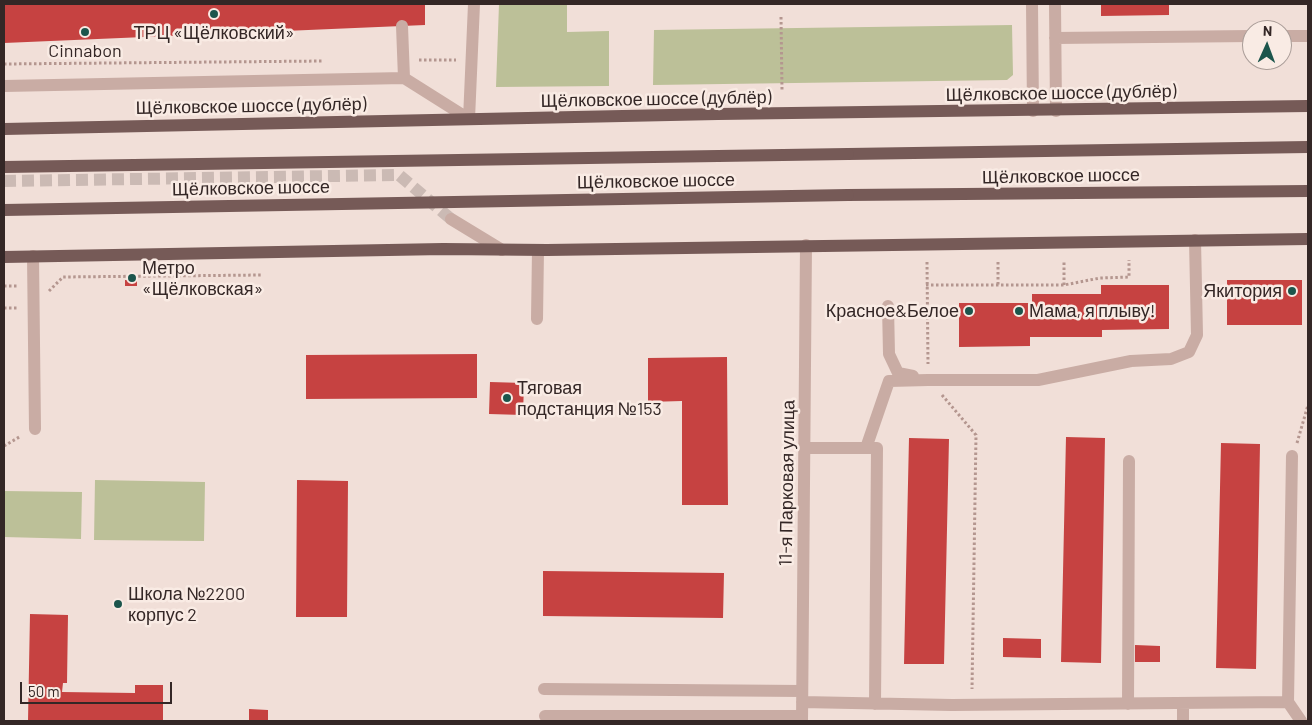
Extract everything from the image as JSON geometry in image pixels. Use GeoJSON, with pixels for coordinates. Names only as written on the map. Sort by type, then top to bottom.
{"type":"FeatureCollection","features":[{"type":"Feature","properties":{"kind":"main road","name":"Щёлковское шоссе (дублёр)"},"geometry":{"type":"LineString","coordinates":[[4,129],[469,119],[1308,106]]}},
{"type":"Feature","properties":{"kind":"main road","name":"Щёлковское шоссе"},"geometry":{"type":"LineString","coordinates":[[4,167],[1308,147]]}},
{"type":"Feature","properties":{"kind":"main road","name":"Щёлковское шоссе"},"geometry":{"type":"LineString","coordinates":[[4,210],[848,195],[1308,191]]}},
{"type":"Feature","properties":{"kind":"main road"},"geometry":{"type":"LineString","coordinates":[[4,257],[443,249],[538,250],[1308,239]]}},
{"type":"Feature","properties":{"kind":"street"},"geometry":{"type":"LineString","coordinates":[[469,119],[474,4]]}},
{"type":"Feature","properties":{"kind":"street"},"geometry":{"type":"LineString","coordinates":[[1032,4],[1033,111]]}},
{"type":"Feature","properties":{"kind":"street"},"geometry":{"type":"LineString","coordinates":[[1054,4],[1056,111]]}},
{"type":"Feature","properties":{"kind":"street"},"geometry":{"type":"LineString","coordinates":[[402,26],[404,78]]}},
{"type":"Feature","properties":{"kind":"street"},"geometry":{"type":"LineString","coordinates":[[1055,38],[1242,36]]}},
{"type":"Feature","properties":{"kind":"street"},"geometry":{"type":"LineString","coordinates":[[1292,36],[1308,36]]}},
{"type":"Feature","properties":{"kind":"street"},"geometry":{"type":"LineString","coordinates":[[4,86],[404,78],[469,119]]}},
{"type":"Feature","properties":{"kind":"street"},"geometry":{"type":"LineString","coordinates":[[452,219],[502,250]]}},
{"type":"Feature","properties":{"kind":"street"},"geometry":{"type":"LineString","coordinates":[[866,448],[889,381],[1038,380],[1131,361],[1172,359],[1189,352],[1197,335],[1195,240]]}},
{"type":"Feature","properties":{"kind":"street","name":"11-я Парковая улица"},"geometry":{"type":"LineString","coordinates":[[802,719],[806,245]]}},
{"type":"Feature","properties":{"kind":"street"},"geometry":{"type":"LineString","coordinates":[[537,319],[538,250]]}},
{"type":"Feature","properties":{"kind":"street"},"geometry":{"type":"LineString","coordinates":[[33,256],[35,429]]}},
{"type":"Feature","properties":{"kind":"street"},"geometry":{"type":"LineString","coordinates":[[888,306],[889,354],[898,373],[928,380]]}},
{"type":"Feature","properties":{"kind":"street"},"geometry":{"type":"LineString","coordinates":[[805,448],[877,448],[875,704]]}},
{"type":"Feature","properties":{"kind":"street"},"geometry":{"type":"LineString","coordinates":[[1292,456],[1288,702],[1301,721]]}},
{"type":"Feature","properties":{"kind":"street"},"geometry":{"type":"LineString","coordinates":[[1128,704],[1129,461]]}},
{"type":"Feature","properties":{"kind":"street"},"geometry":{"type":"LineString","coordinates":[[544,689],[802,696],[875,704],[1288,702]]}},
{"type":"Feature","properties":{"kind":"street"},"geometry":{"type":"LineString","coordinates":[[1183,704],[1183,721]]}},
{"type":"Feature","properties":{"kind":"street"},"geometry":{"type":"LineString","coordinates":[[545,716],[802,719]]}},
{"type":"Feature","properties":{"kind":"path"},"geometry":{"type":"LineString","coordinates":[[781,17],[782,90]]}},
{"type":"Feature","properties":{"kind":"path"},"geometry":{"type":"LineString","coordinates":[[403,60],[471,60]]}},
{"type":"Feature","properties":{"kind":"path"},"geometry":{"type":"LineString","coordinates":[[4,64],[323,61]]}},
{"type":"Feature","properties":{"kind":"path"},"geometry":{"type":"LineString","coordinates":[[926,285],[1064,285],[1100,278],[1129,277],[1129,260]]}},
{"type":"Feature","properties":{"kind":"path"},"geometry":{"type":"LineString","coordinates":[[1064,261],[1064,285]]}},
{"type":"Feature","properties":{"kind":"path"},"geometry":{"type":"LineString","coordinates":[[926,262],[928,380],[976,435],[972,705]]}},
{"type":"Feature","properties":{"kind":"path"},"geometry":{"type":"LineString","coordinates":[[998,262],[998,285]]}},
{"type":"Feature","properties":{"kind":"path"},"geometry":{"type":"LineString","coordinates":[[4,308],[33,308],[63,277],[263,275]]}},
{"type":"Feature","properties":{"kind":"path"},"geometry":{"type":"LineString","coordinates":[[1292,456],[1308,405]]}},
{"type":"Feature","properties":{"kind":"green space"},"geometry":{"type":"Polygon","coordinates":[[[499,4],[567,4],[567,32],[609,31],[609,86],[496,87],[499,4]]]}},
{"type":"Feature","properties":{"kind":"green space"},"geometry":{"type":"Polygon","coordinates":[[[1012,25],[1013,75],[1007,80],[653,85],[654,30],[1012,25]]]}},
{"type":"Feature","properties":{"kind":"green space"},"geometry":{"type":"Polygon","coordinates":[[[95,480],[205,482],[204,541],[94,540],[95,480]]]}},
{"type":"Feature","properties":{"kind":"green space"},"geometry":{"type":"Polygon","coordinates":[[[4,491],[82,492],[81,539],[4,537],[4,491]]]}},
{"type":"Feature","properties":{"kind":"building","name":"ТРЦ «Щёлковский»"},"geometry":{"type":"Polygon","coordinates":[[[4,4],[425,4],[425,25],[4,43],[4,4]]]}},
{"type":"Feature","properties":{"kind":"building"},"geometry":{"type":"Polygon","coordinates":[[[1101,4],[1169,4],[1169,15],[1101,16],[1101,4]]]}},
{"type":"Feature","properties":{"kind":"building"},"geometry":{"type":"Polygon","coordinates":[[[125,280],[137,280],[137,286],[125,286],[125,280]]]}},
{"type":"Feature","properties":{"kind":"building"},"geometry":{"type":"Polygon","coordinates":[[[1227,280],[1302,280],[1302,325],[1227,325],[1227,280]]]}},
{"type":"Feature","properties":{"kind":"building"},"geometry":{"type":"Polygon","coordinates":[[[1101,285],[1169,285],[1169,329],[1102,330],[1102,337],[1030,337],[1030,346],[959,347],[959,303],[1032,303],[1032,294],[1101,294],[1101,285]]]}},
{"type":"Feature","properties":{"kind":"building"},"geometry":{"type":"Polygon","coordinates":[[[477,354],[477,398],[306,399],[306,355],[477,354]]]}},
{"type":"Feature","properties":{"kind":"building"},"geometry":{"type":"Polygon","coordinates":[[[727,357],[728,505],[682,505],[682,401],[648,402],[648,358],[727,357]]]}},
{"type":"Feature","properties":{"kind":"building","name":"Тяговая подстанция №153"},"geometry":{"type":"Polygon","coordinates":[[[490,382],[524,383],[523,415],[489,414],[490,382]]]}},
{"type":"Feature","properties":{"kind":"building"},"geometry":{"type":"Polygon","coordinates":[[[1066,437],[1105,438],[1101,663],[1061,662],[1066,437]]]}},
{"type":"Feature","properties":{"kind":"building"},"geometry":{"type":"Polygon","coordinates":[[[909,438],[949,439],[944,664],[904,664],[909,438]]]}},
{"type":"Feature","properties":{"kind":"building"},"geometry":{"type":"Polygon","coordinates":[[[1221,443],[1260,444],[1256,669],[1216,668],[1221,443]]]}},
{"type":"Feature","properties":{"kind":"building"},"geometry":{"type":"Polygon","coordinates":[[[297,480],[348,481],[347,617],[296,617],[297,480]]]}},
{"type":"Feature","properties":{"kind":"building"},"geometry":{"type":"Polygon","coordinates":[[[543,571],[724,573],[723,618],[543,616],[543,571]]]}},
{"type":"Feature","properties":{"kind":"building"},"geometry":{"type":"Polygon","coordinates":[[[30,614],[68,615],[67,683],[63,683],[62,692],[135,693],[135,685],[163,685],[163,721],[28,721],[30,614]]]}},
{"type":"Feature","properties":{"kind":"building"},"geometry":{"type":"Polygon","coordinates":[[[1003,638],[1041,639],[1041,658],[1003,657],[1003,638]]]}},
{"type":"Feature","properties":{"kind":"building"},"geometry":{"type":"Polygon","coordinates":[[[1135,645],[1160,646],[1160,662],[1135,662],[1135,645]]]}},
{"type":"Feature","properties":{"kind":"building"},"geometry":{"type":"Polygon","coordinates":[[[249,709],[268,710],[268,721],[249,721],[249,709]]]}},
{"type":"Feature","properties":{"kind":"tunnel"},"geometry":{"type":"LineString","coordinates":[[4,181],[399,175],[451,219]]}},
{"type":"Feature","properties":{"kind":"place","name":"ТРЦ «Щёлковский»"},"geometry":{"type":"Point","coordinates":[214,14]}},
{"type":"Feature","properties":{"kind":"place","name":"Cinnabon"},"geometry":{"type":"Point","coordinates":[85,32]}},
{"type":"Feature","properties":{"kind":"place","name":"Метро «Щёлковская»"},"geometry":{"type":"Point","coordinates":[132,278]}},
{"type":"Feature","properties":{"kind":"place","name":"Якитория"},"geometry":{"type":"Point","coordinates":[1292,291]}},
{"type":"Feature","properties":{"kind":"place","name":"Красное&Белое"},"geometry":{"type":"Point","coordinates":[969,311]}},
{"type":"Feature","properties":{"kind":"place","name":"Мама, я плыву!"},"geometry":{"type":"Point","coordinates":[1019,311]}},
{"type":"Feature","properties":{"kind":"place","name":"Тяговая подстанция №153"},"geometry":{"type":"Point","coordinates":[507,398]}},
{"type":"Feature","properties":{"kind":"place","name":"Школа №2200 корпус 2"},"geometry":{"type":"Point","coordinates":[118,604]}}]}
